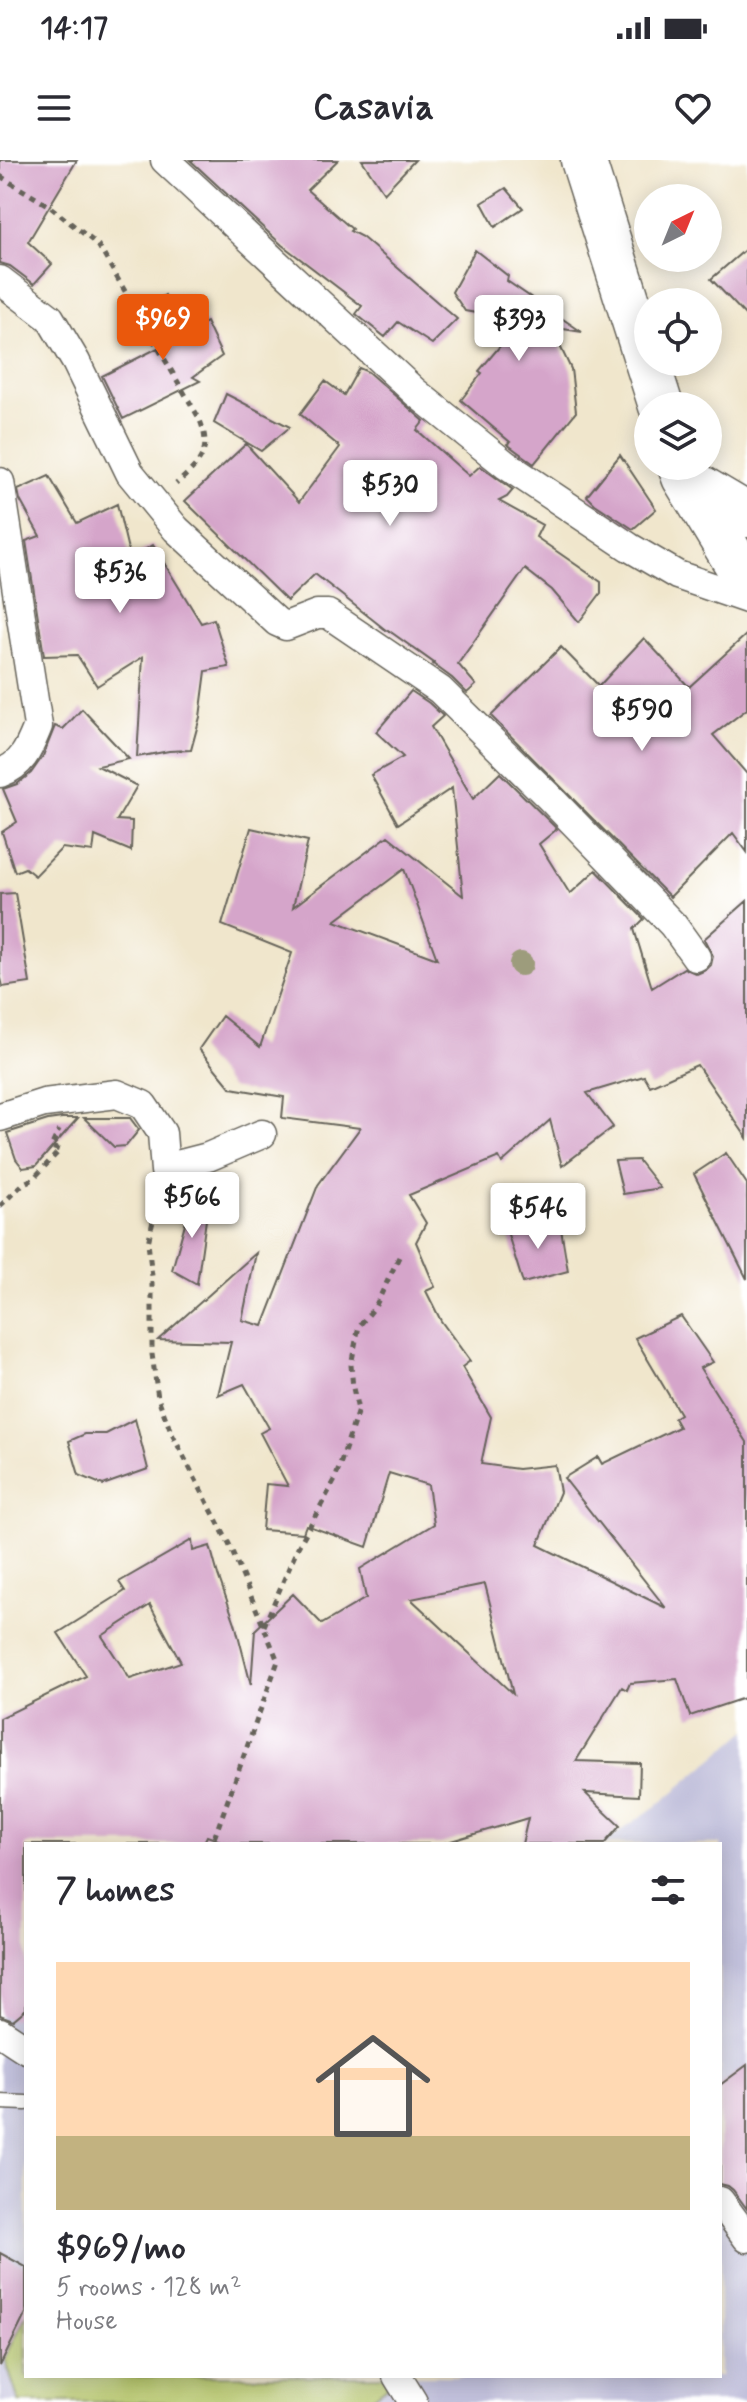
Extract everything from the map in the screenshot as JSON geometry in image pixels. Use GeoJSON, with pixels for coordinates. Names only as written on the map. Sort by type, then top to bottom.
{"type":"FeatureCollection","features":[{"type":"Feature","properties":{"kind":"main road"},"geometry":{"type":"LineString","coordinates":[[583,160],[657,392]]}},
{"type":"Feature","properties":{"kind":"main road"},"geometry":{"type":"LineString","coordinates":[[687,480],[747,581]]}},
{"type":"Feature","properties":{"kind":"main road"},"geometry":{"type":"LineString","coordinates":[[694,480],[747,515]]}},
{"type":"Feature","properties":{"kind":"street"},"geometry":{"type":"LineString","coordinates":[[165,160],[415,392],[506,465],[629,547],[677,575],[747,599]]}},
{"type":"Feature","properties":{"kind":"street"},"geometry":{"type":"LineString","coordinates":[[0,280],[50,318],[76,362],[130,473],[176,529],[277,622],[286,626],[317,614],[328,614],[440,690],[673,925],[696,957]]}},
{"type":"Feature","properties":{"kind":"street"},"geometry":{"type":"LineString","coordinates":[[0,482],[38,726],[27,753],[12,769],[0,773]]}},
{"type":"Feature","properties":{"kind":"street"},"geometry":{"type":"LineString","coordinates":[[0,1117],[44,1103],[117,1094],[143,1105],[162,1133],[165,1171],[262,1134]]}},
{"type":"Feature","properties":{"kind":"street"},"geometry":{"type":"LineString","coordinates":[[0,2032],[24,2048]]}},
{"type":"Feature","properties":{"kind":"street"},"geometry":{"type":"LineString","coordinates":[[722,2204],[747,2238]]}},
{"type":"Feature","properties":{"kind":"street"},"geometry":{"type":"LineString","coordinates":[[398,2378],[413,2402]]}},
{"type":"Feature","properties":{"kind":"lane"},"geometry":{"type":"LineString","coordinates":[[0,2102],[24,2103]]}},
{"type":"Feature","properties":{"kind":"path"},"geometry":{"type":"LineString","coordinates":[[0,176],[49,206],[98,245],[199,418],[206,448],[192,470],[154,502]]}},
{"type":"Feature","properties":{"kind":"path"},"geometry":{"type":"LineString","coordinates":[[0,1206],[24,1183],[33,1179],[60,1150],[51,1147],[73,1100]]}},
{"type":"Feature","properties":{"kind":"path"},"geometry":{"type":"LineString","coordinates":[[165,1171],[148,1243],[152,1276],[152,1354],[158,1398],[171,1432],[229,1544],[278,1661],[213,1842]]}},
{"type":"Feature","properties":{"kind":"path"},"geometry":{"type":"LineString","coordinates":[[264,1627],[297,1549],[335,1480],[358,1410],[351,1365],[359,1326],[375,1307],[399,1257]]}},
{"type":"Feature","properties":{"kind":"shaded area"},"geometry":{"type":"Polygon","coordinates":[[[747,1730],[747,2402],[0,2402],[0,1994],[24,2012],[24,2378],[722,2378],[722,1842],[605,1842],[663,1801],[747,1730]]]}},
{"type":"Feature","properties":{"kind":"green space"},"geometry":{"type":"Polygon","coordinates":[[[24,2319],[24,2378],[385,2378],[390,2384],[366,2402],[19,2402],[5,2359],[24,2319]]]}},
{"type":"Feature","properties":{"kind":"building"},"geometry":{"type":"Polygon","coordinates":[[[0,160],[77,160],[28,242],[52,264],[34,284],[10,266],[0,263],[0,160]]]}},
{"type":"Feature","properties":{"kind":"building"},"geometry":{"type":"Polygon","coordinates":[[[190,160],[338,160],[307,190],[352,229],[350,231],[362,237],[457,319],[432,344],[398,322],[385,337],[356,314],[362,306],[282,245],[190,160]]]}},
{"type":"Feature","properties":{"kind":"building"},"geometry":{"type":"Polygon","coordinates":[[[362,160],[415,160],[384,193],[362,160]]]}},
{"type":"Feature","properties":{"kind":"building"},"geometry":{"type":"Polygon","coordinates":[[[506,188],[523,208],[495,227],[482,203],[506,188]]]}},
{"type":"Feature","properties":{"kind":"building"},"geometry":{"type":"Polygon","coordinates":[[[747,248],[747,317],[711,279],[747,248]]]}},
{"type":"Feature","properties":{"kind":"building"},"geometry":{"type":"Polygon","coordinates":[[[475,250],[508,276],[507,281],[582,332],[551,327],[571,369],[576,412],[534,464],[507,444],[510,442],[461,400],[482,373],[479,371],[521,321],[465,311],[452,292],[475,250]]]}},
{"type":"Feature","properties":{"kind":"building"},"geometry":{"type":"Polygon","coordinates":[[[165,295],[186,332],[206,322],[222,356],[193,377],[200,381],[123,419],[102,376],[162,346],[144,309],[165,295]]]}},
{"type":"Feature","properties":{"kind":"building"},"geometry":{"type":"Polygon","coordinates":[[[359,368],[368,372],[424,421],[417,430],[469,476],[480,466],[513,490],[499,501],[542,525],[536,537],[601,582],[601,593],[579,622],[552,590],[525,569],[458,664],[476,685],[467,693],[434,663],[387,631],[315,574],[287,601],[185,501],[246,444],[299,502],[340,447],[300,414],[325,381],[344,395],[359,368]]]}},
{"type":"Feature","properties":{"kind":"building"},"geometry":{"type":"Polygon","coordinates":[[[226,394],[290,427],[261,451],[214,423],[226,394]]]}},
{"type":"Feature","properties":{"kind":"building"},"geometry":{"type":"Polygon","coordinates":[[[620,455],[656,509],[633,529],[587,496],[620,455]]]}},
{"type":"Feature","properties":{"kind":"building"},"geometry":{"type":"Polygon","coordinates":[[[49,476],[77,523],[117,504],[130,558],[153,545],[201,623],[214,619],[229,667],[206,671],[200,717],[191,750],[137,757],[143,657],[97,686],[77,655],[44,656],[26,541],[40,536],[20,500],[18,490],[49,476]]]}},
{"type":"Feature","properties":{"kind":"building"},"geometry":{"type":"Polygon","coordinates":[[[747,634],[747,709],[713,735],[747,774],[747,852],[733,833],[670,897],[491,716],[561,647],[599,686],[644,638],[689,687],[747,634]]]}},
{"type":"Feature","properties":{"kind":"building"},"geometry":{"type":"Polygon","coordinates":[[[411,691],[443,716],[431,727],[473,799],[500,773],[557,829],[539,844],[570,894],[596,870],[644,919],[634,929],[652,988],[684,968],[697,974],[706,970],[713,956],[704,939],[747,901],[747,1138],[697,1065],[650,1086],[644,1076],[587,1093],[613,1127],[562,1166],[550,1120],[502,1163],[499,1157],[409,1195],[426,1223],[416,1242],[435,1287],[426,1291],[441,1321],[470,1361],[462,1367],[491,1417],[481,1464],[518,1469],[555,1465],[560,1492],[538,1545],[666,1608],[564,1478],[598,1457],[602,1464],[679,1427],[674,1418],[680,1414],[635,1338],[681,1316],[713,1362],[700,1368],[747,1442],[747,1697],[690,1716],[677,1679],[630,1683],[627,1690],[622,1687],[576,1761],[640,1763],[639,1796],[585,1793],[620,1826],[606,1842],[522,1842],[528,1818],[448,1842],[224,1842],[207,1836],[204,1842],[24,1842],[24,2011],[13,2020],[0,2015],[0,1718],[86,1676],[58,1633],[125,1591],[119,1582],[192,1540],[193,1551],[210,1546],[251,1685],[255,1630],[293,1594],[322,1624],[366,1598],[360,1569],[434,1524],[428,1485],[389,1473],[367,1547],[306,1525],[303,1533],[262,1530],[266,1484],[288,1486],[260,1433],[269,1428],[244,1384],[218,1395],[231,1342],[158,1340],[256,1253],[242,1320],[263,1326],[318,1185],[360,1128],[282,1118],[284,1097],[231,1088],[199,1049],[222,1016],[260,1047],[292,953],[222,925],[251,828],[308,841],[293,907],[388,836],[463,896],[452,788],[398,824],[371,775],[403,757],[376,732],[411,691]],[[404,869],[335,921],[437,959],[404,869]],[[485,1584],[411,1599],[513,1694],[485,1584]],[[150,1605],[102,1636],[130,1679],[181,1662],[150,1605]]]}},
{"type":"Feature","properties":{"kind":"building"},"geometry":{"type":"Polygon","coordinates":[[[82,709],[129,759],[98,766],[137,786],[117,820],[132,821],[131,851],[95,836],[93,852],[62,848],[35,876],[25,868],[15,872],[2,832],[17,822],[3,789],[17,784],[31,773],[43,756],[55,726],[63,729],[82,709]]]}},
{"type":"Feature","properties":{"kind":"building"},"geometry":{"type":"Polygon","coordinates":[[[15,893],[30,983],[3,987],[0,974],[0,894],[15,893]]]}},
{"type":"Feature","properties":{"kind":"building"},"geometry":{"type":"Polygon","coordinates":[[[62,1118],[78,1118],[36,1166],[23,1168],[16,1159],[7,1133],[62,1118]]]}},
{"type":"Feature","properties":{"kind":"building"},"geometry":{"type":"Polygon","coordinates":[[[84,1118],[130,1118],[139,1130],[126,1146],[114,1147],[84,1118]]]}},
{"type":"Feature","properties":{"kind":"building"},"geometry":{"type":"Polygon","coordinates":[[[726,1153],[747,1184],[747,1279],[694,1174],[726,1153]]]}},
{"type":"Feature","properties":{"kind":"building"},"geometry":{"type":"Polygon","coordinates":[[[638,1160],[660,1188],[623,1194],[615,1161],[638,1160]]]}},
{"type":"Feature","properties":{"kind":"building"},"geometry":{"type":"Polygon","coordinates":[[[193,1195],[209,1198],[197,1284],[172,1270],[193,1195]]]}},
{"type":"Feature","properties":{"kind":"building"},"geometry":{"type":"Polygon","coordinates":[[[560,1223],[568,1271],[523,1283],[506,1228],[560,1223]]]}},
{"type":"Feature","properties":{"kind":"building"},"geometry":{"type":"Polygon","coordinates":[[[135,1419],[148,1469],[103,1485],[79,1475],[69,1441],[85,1434],[106,1434],[135,1419]]]}},
{"type":"Feature","properties":{"kind":"building"},"geometry":{"type":"Polygon","coordinates":[[[747,2065],[747,2209],[733,2190],[722,2184],[722,2084],[747,2065]]]}},
{"type":"Feature","properties":{"kind":"building"},"geometry":{"type":"Polygon","coordinates":[[[0,2253],[24,2266],[24,2317],[0,2366],[0,2253]]]}}]}
